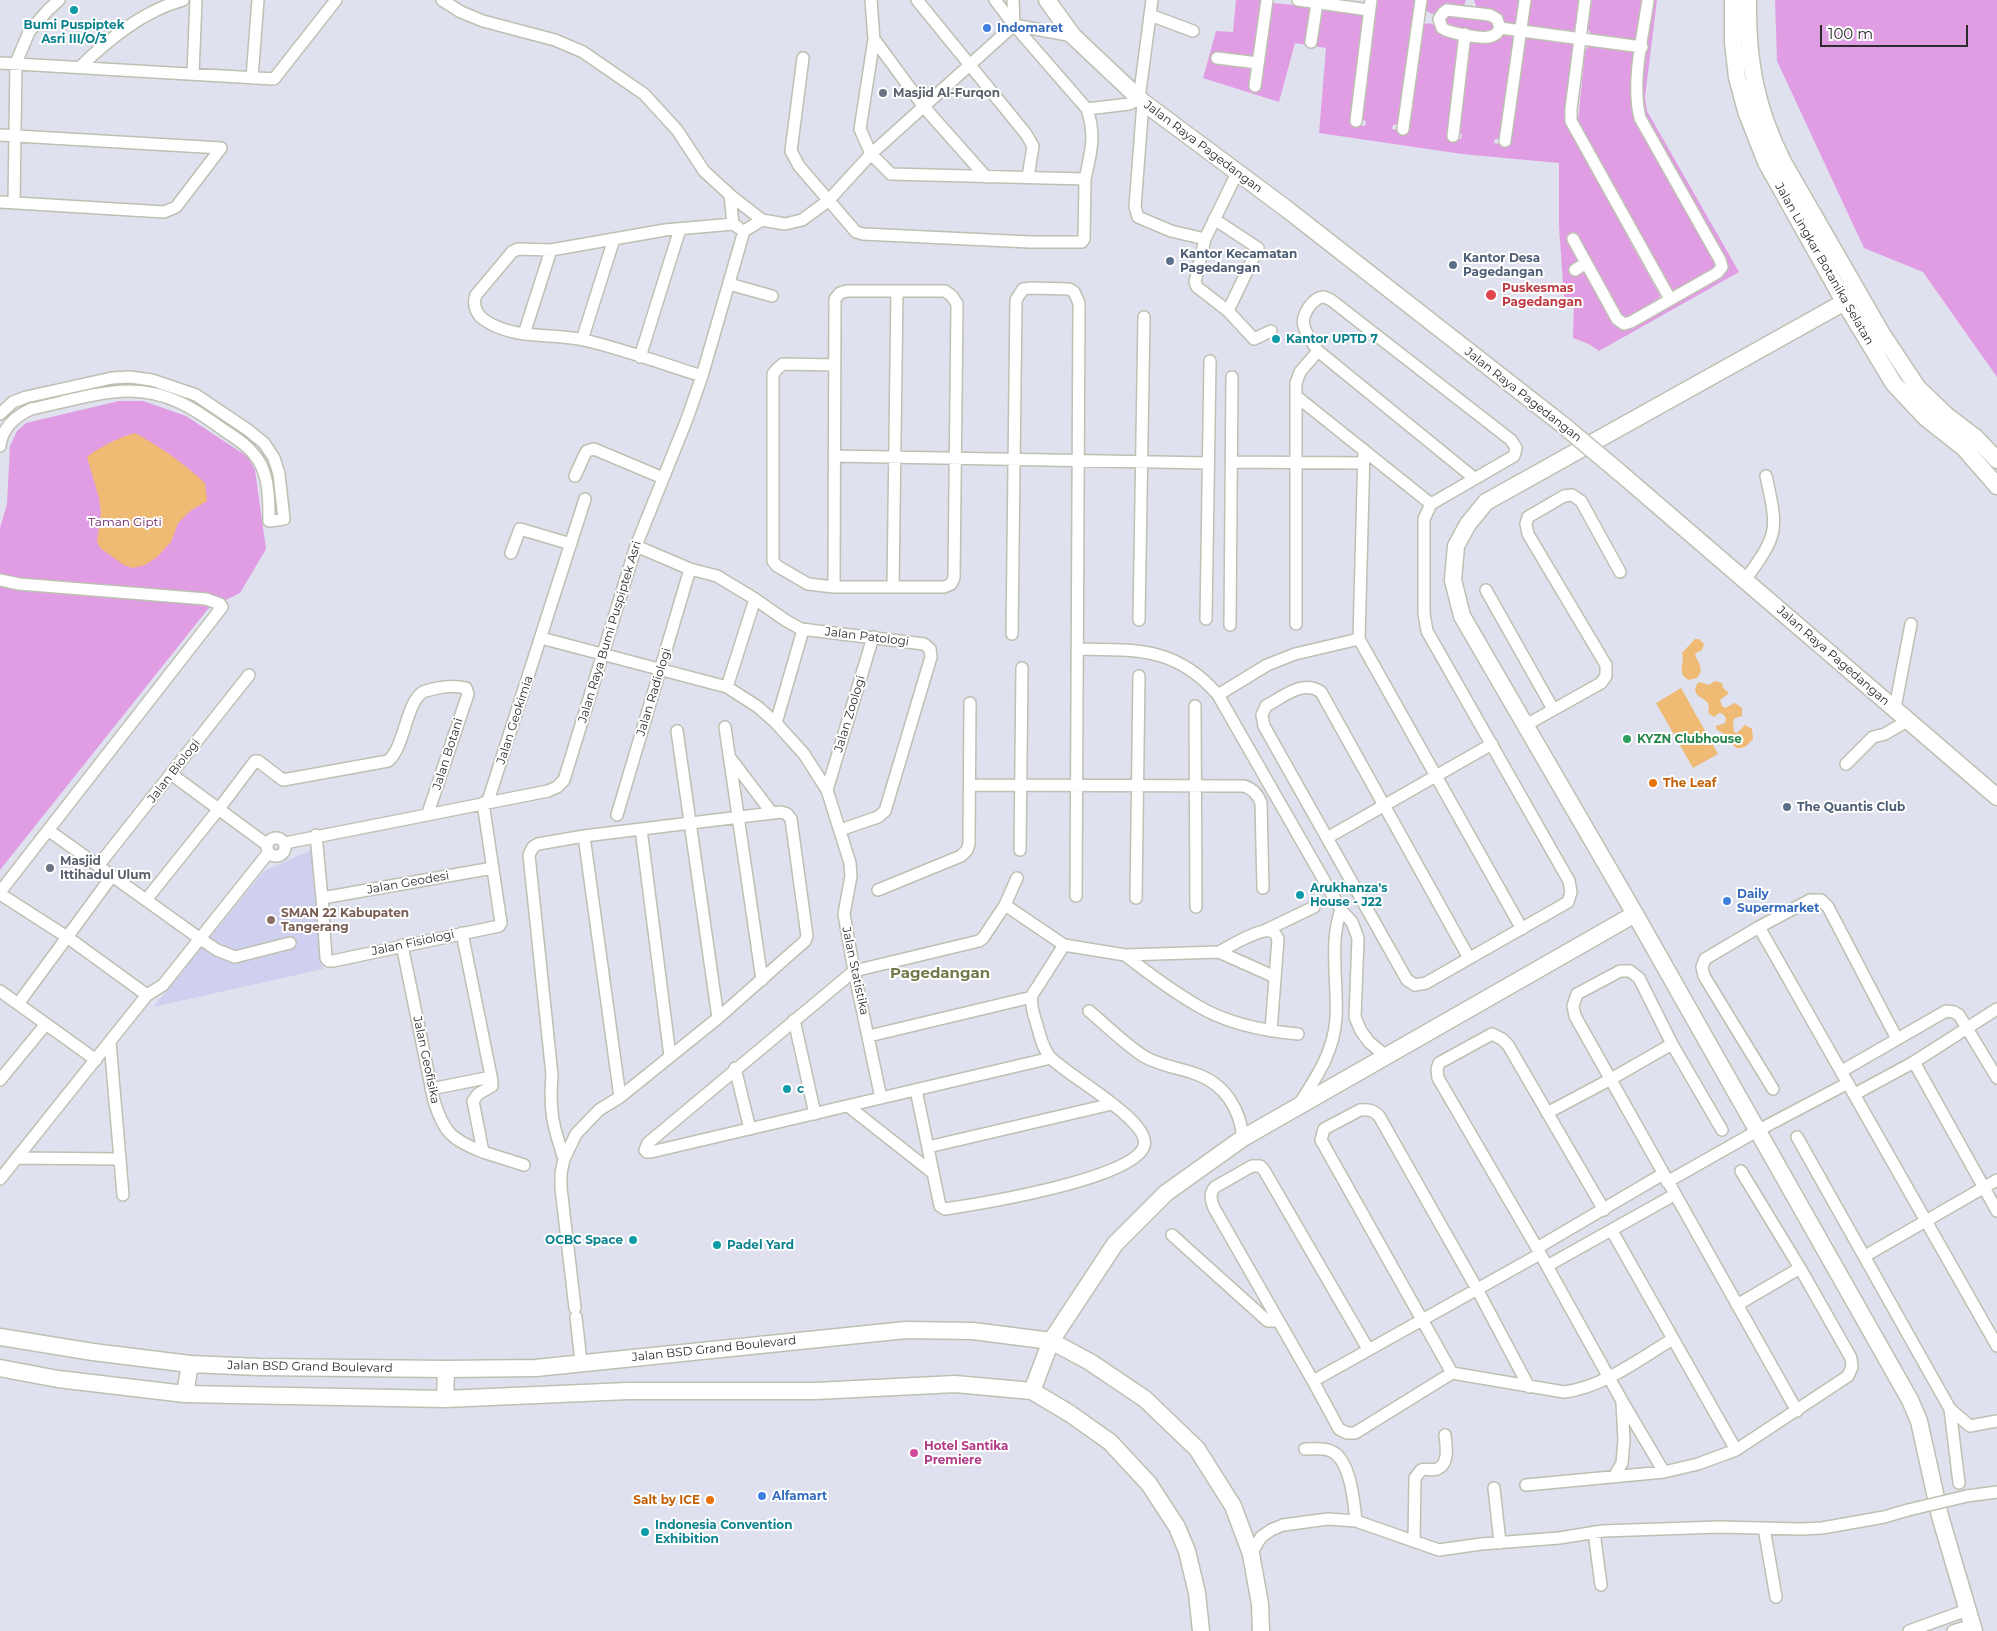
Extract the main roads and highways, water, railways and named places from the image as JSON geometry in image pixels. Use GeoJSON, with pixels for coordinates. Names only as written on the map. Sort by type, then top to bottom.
{"type":"FeatureCollection","features":[{"type":"Feature","properties":{"kind":"place","name":"Bumi Puspiptek Asri III/O/3"},"geometry":{"type":"Point","coordinates":[74,10]}},
{"type":"Feature","properties":{"kind":"place","name":"Indomaret"},"geometry":{"type":"Point","coordinates":[987,28]}},
{"type":"Feature","properties":{"kind":"place","name":"Masjid Al-Furqon"},"geometry":{"type":"Point","coordinates":[883,93]}},
{"type":"Feature","properties":{"kind":"place","name":"Kantor Kecamatan Pagedangan"},"geometry":{"type":"Point","coordinates":[1170,261]}},
{"type":"Feature","properties":{"kind":"place","name":"Kantor Desa Pagedangan"},"geometry":{"type":"Point","coordinates":[1453,265]}},
{"type":"Feature","properties":{"kind":"place","name":"Puskesmas Pagedangan"},"geometry":{"type":"Point","coordinates":[1491,295]}},
{"type":"Feature","properties":{"kind":"place","name":"Kantor UPTD 7"},"geometry":{"type":"Point","coordinates":[1276,339]}},
{"type":"Feature","properties":{"kind":"place","name":"KYZN Clubhouse"},"geometry":{"type":"Point","coordinates":[1627,739]}},
{"type":"Feature","properties":{"kind":"place","name":"The Leaf"},"geometry":{"type":"Point","coordinates":[1653,783]}},
{"type":"Feature","properties":{"kind":"place","name":"The Quantis Club"},"geometry":{"type":"Point","coordinates":[1787,807]}},
{"type":"Feature","properties":{"kind":"place","name":"Masjid Ittihadul Ulum"},"geometry":{"type":"Point","coordinates":[50,868]}},
{"type":"Feature","properties":{"kind":"place","name":"Arukhanza's House - J22"},"geometry":{"type":"Point","coordinates":[1300,895]}},
{"type":"Feature","properties":{"kind":"place","name":"Daily Supermarket"},"geometry":{"type":"Point","coordinates":[1727,901]}},
{"type":"Feature","properties":{"kind":"place","name":"SMAN 22 Kabupaten Tangerang"},"geometry":{"type":"Point","coordinates":[271,920]}},
{"type":"Feature","properties":{"kind":"place","name":"c"},"geometry":{"type":"Point","coordinates":[787,1089]}},
{"type":"Feature","properties":{"kind":"place","name":"OCBC Space"},"geometry":{"type":"Point","coordinates":[633,1240]}},
{"type":"Feature","properties":{"kind":"place","name":"Padel Yard"},"geometry":{"type":"Point","coordinates":[717,1245]}},
{"type":"Feature","properties":{"kind":"place","name":"Hotel Santika Premiere"},"geometry":{"type":"Point","coordinates":[914,1453]}},
{"type":"Feature","properties":{"kind":"place","name":"Alfamart"},"geometry":{"type":"Point","coordinates":[762,1496]}},
{"type":"Feature","properties":{"kind":"place","name":"Salt by ICE"},"geometry":{"type":"Point","coordinates":[710,1500]}},
{"type":"Feature","properties":{"kind":"place","name":"Indonesia Convention Exhibition"},"geometry":{"type":"Point","coordinates":[645,1532]}},
{"type":"Feature","properties":{"kind":"district","name":"Pagedangan"},"geometry":{"type":"Point","coordinates":[940,974]}},
{"type":"Feature","properties":{"kind":"park label","name":"Taman Gipti"},"geometry":{"type":"Point","coordinates":[125,522]}}]}
